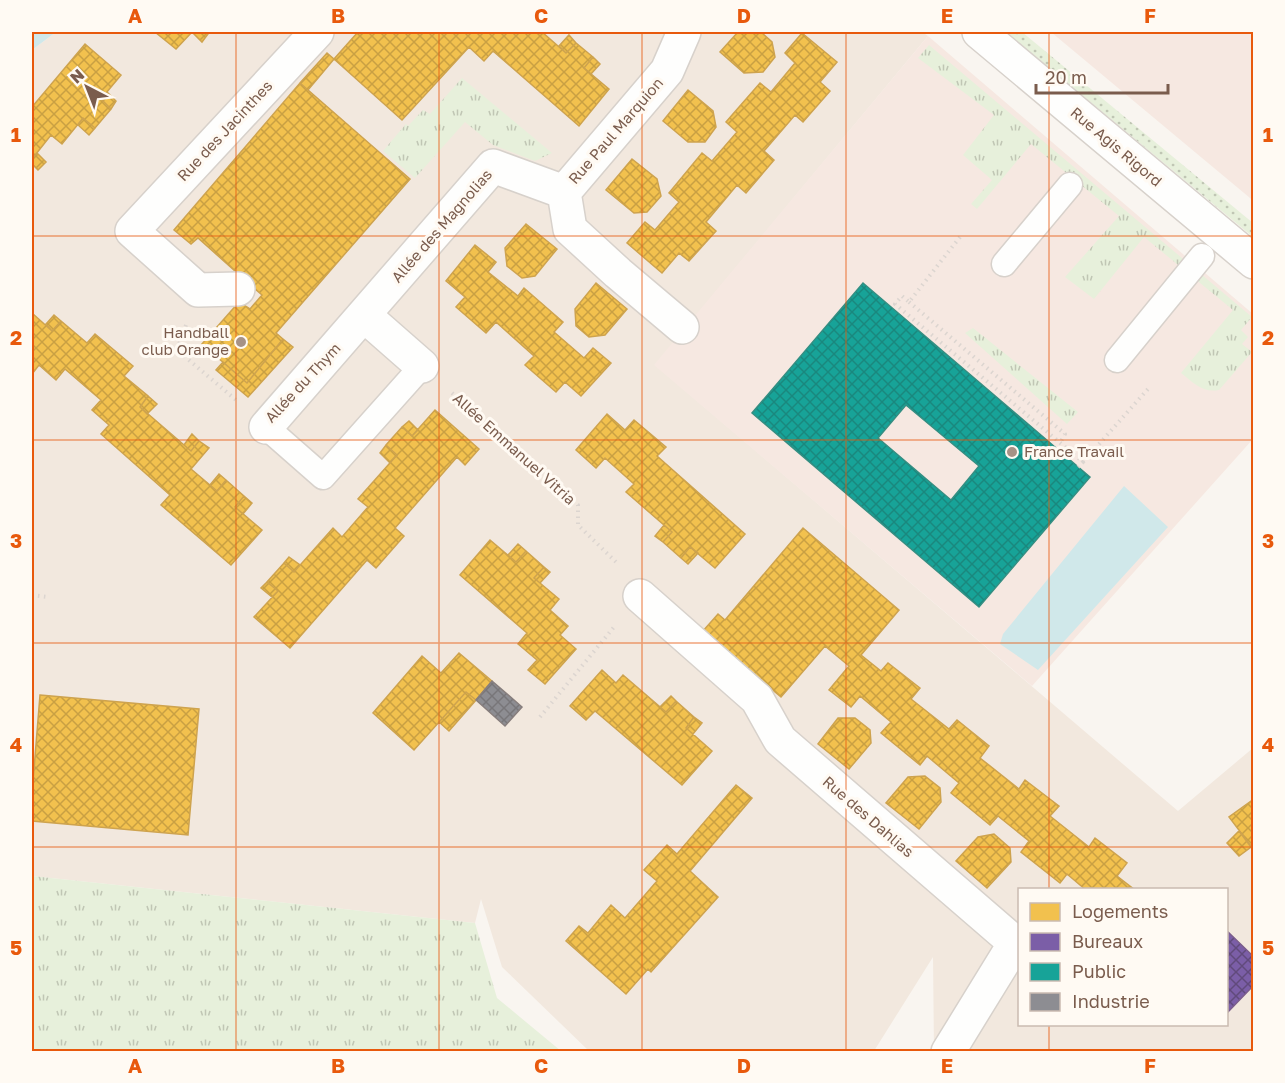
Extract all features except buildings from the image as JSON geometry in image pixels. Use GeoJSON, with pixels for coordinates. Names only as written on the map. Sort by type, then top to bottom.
{"type":"FeatureCollection","features":[{"type":"Feature","properties":{"kind":"street","name":"Rue des Jacinthes"},"geometry":{"type":"LineString","coordinates":[[198,290],[132,231],[317,32]]}},
{"type":"Feature","properties":{"kind":"street","name":"Rue Paul Marquion"},"geometry":{"type":"LineString","coordinates":[[682,327],[570,229],[564,192],[667,71],[684,32]]}},
{"type":"Feature","properties":{"kind":"street","name":"Rue Agis Rigord"},"geometry":{"type":"LineString","coordinates":[[979,32],[1254,262]]}},
{"type":"Feature","properties":{"kind":"street","name":"Allée des Magnolias"},"geometry":{"type":"LineString","coordinates":[[365,316],[493,165],[564,192]]}},
{"type":"Feature","properties":{"kind":"street"},"geometry":{"type":"LineString","coordinates":[[198,290],[238,289]]}},
{"type":"Feature","properties":{"kind":"street"},"geometry":{"type":"LineString","coordinates":[[365,316],[422,366]]}},
{"type":"Feature","properties":{"kind":"street","name":"Allée du Thym"},"geometry":{"type":"LineString","coordinates":[[267,427],[365,316]]}},
{"type":"Feature","properties":{"kind":"street","name":"Rue des Dahlias"},"geometry":{"type":"LineString","coordinates":[[640,596],[757,699],[780,740],[1015,943],[956,1048]]}},
{"type":"Feature","properties":{"kind":"lane"},"geometry":{"type":"LineString","coordinates":[[1004,264],[1070,185]]}},
{"type":"Feature","properties":{"kind":"lane"},"geometry":{"type":"LineString","coordinates":[[1117,360],[1202,256]]}},
{"type":"Feature","properties":{"kind":"lane"},"geometry":{"type":"LineString","coordinates":[[267,427],[323,477],[422,366]]}},
{"type":"Feature","properties":{"kind":"path"},"geometry":{"type":"LineString","coordinates":[[909,302],[960,237]]}},
{"type":"Feature","properties":{"kind":"path","name":"Allée du Thym"},"geometry":{"type":"LineString","coordinates":[[198,290],[177,350],[267,427]]}},
{"type":"Feature","properties":{"kind":"path"},"geometry":{"type":"LineString","coordinates":[[1060,443],[1065,434],[902,296],[895,304],[1060,443],[1083,462]]}},
{"type":"Feature","properties":{"kind":"path","name":"Allée Emmanuel Vitria"},"geometry":{"type":"LineString","coordinates":[[422,366],[578,505],[578,525],[632,578],[640,596]]}},
{"type":"Feature","properties":{"kind":"path"},"geometry":{"type":"LineString","coordinates":[[1078,467],[1148,389]]}},
{"type":"Feature","properties":{"kind":"path"},"geometry":{"type":"LineString","coordinates":[[32,595],[48,597]]}},
{"type":"Feature","properties":{"kind":"path"},"geometry":{"type":"LineString","coordinates":[[540,717],[640,596]]}},
{"type":"Feature","properties":{"kind":"shaded area"},"geometry":{"type":"Polygon","coordinates":[[[56,32],[922,32],[928,36],[655,365],[1178,811],[1253,748],[1253,1051],[934,1051],[933,957],[874,1051],[589,1051],[502,967],[481,899],[475,923],[32,876],[32,50],[56,32]]]}},
{"type":"Feature","properties":{"kind":"shaded area"},"geometry":{"type":"Polygon","coordinates":[[[1051,32],[1253,32],[1253,201],[1250,198],[1051,32]]]}},
{"type":"Feature","properties":{"kind":"shaded area"},"geometry":{"type":"Polygon","coordinates":[[[928,36],[1253,314],[1253,439],[1032,686],[654,365],[928,36]]]}},
{"type":"Feature","properties":{"kind":"green space"},"geometry":{"type":"Polygon","coordinates":[[[1006,32],[1022,32],[1253,223],[1253,237],[1006,32]]]}},
{"type":"Feature","properties":{"kind":"green space"},"geometry":{"type":"Polygon","coordinates":[[[929,45],[1252,317],[1241,330],[1248,337],[1242,344],[1252,352],[1219,390],[1203,389],[1181,373],[1233,310],[1144,237],[1094,299],[1065,277],[1119,216],[1031,144],[977,209],[971,204],[992,180],[963,155],[994,115],[918,58],[929,45]]]}},
{"type":"Feature","properties":{"kind":"green space"},"geometry":{"type":"Polygon","coordinates":[[[462,78],[552,153],[535,161],[493,145],[465,122],[415,178],[383,151],[406,124],[408,126],[423,110],[430,114],[462,78]]]}},
{"type":"Feature","properties":{"kind":"green space"},"geometry":{"type":"Polygon","coordinates":[[[973,328],[1078,412],[1067,424],[965,333],[973,328]]]}},
{"type":"Feature","properties":{"kind":"green space"},"geometry":{"type":"Polygon","coordinates":[[[32,876],[475,923],[497,998],[561,1051],[32,1051],[32,876]]]}},
{"type":"Feature","properties":{"kind":"water"},"geometry":{"type":"Polygon","coordinates":[[[32,32],[56,32],[32,50],[32,32]]]}},
{"type":"Feature","properties":{"kind":"water"},"geometry":{"type":"Polygon","coordinates":[[[1124,486],[1168,527],[1038,670],[1000,644],[1003,634],[1124,486]]]}},
{"type":"Feature","properties":{"kind":"place","name":"Handball club Orange"},"geometry":{"type":"Point","coordinates":[241,342]}},
{"type":"Feature","properties":{"kind":"place","name":"France Travail"},"geometry":{"type":"Point","coordinates":[1012,452]}}]}
